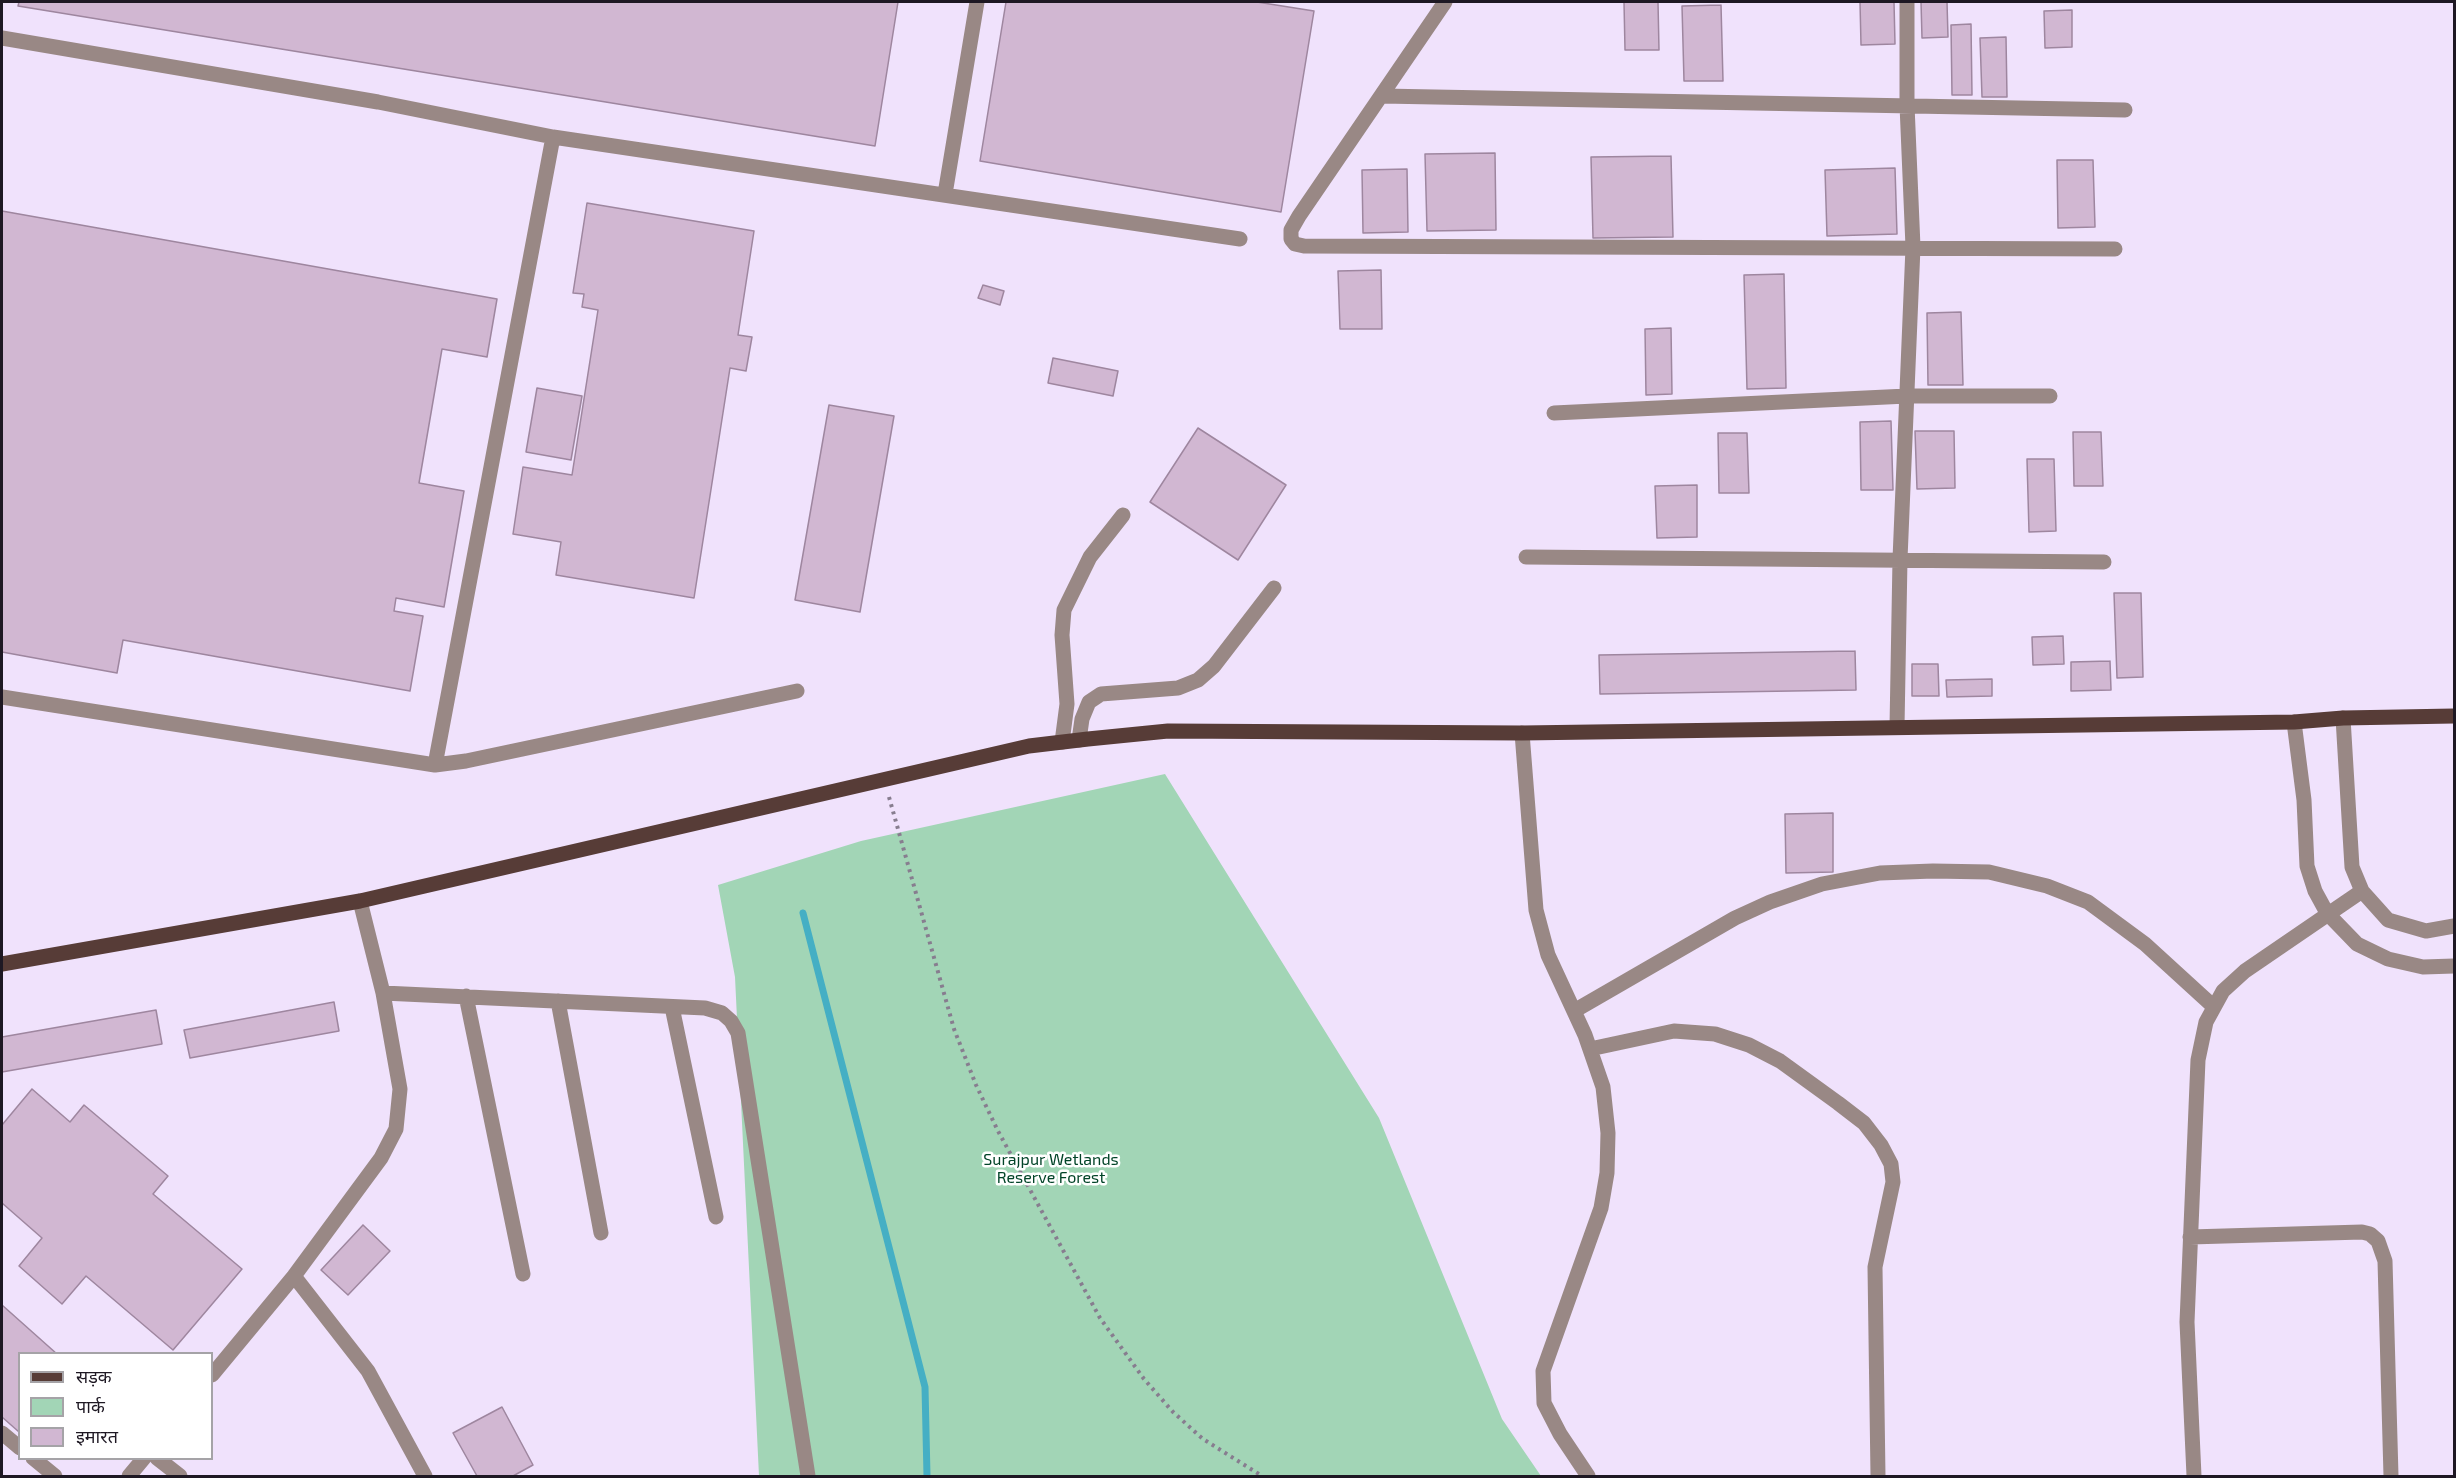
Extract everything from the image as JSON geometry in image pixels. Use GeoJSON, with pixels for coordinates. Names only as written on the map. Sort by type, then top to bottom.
{"type":"FeatureCollection","features":[{"type":"Feature","properties":{"kind":"main road"},"geometry":{"type":"LineString","coordinates":[[2,964],[360,901],[1029,746],[1079,740],[1168,731],[1522,733],[2294,722],[2343,718],[2454,716]]}},
{"type":"Feature","properties":{"kind":"street"},"geometry":{"type":"LineString","coordinates":[[945,194],[978,2]]}},
{"type":"Feature","properties":{"kind":"street"},"geometry":{"type":"LineString","coordinates":[[1445,2],[1299,216],[1291,230],[1291,239],[1295,244],[1304,246],[2115,249]]}},
{"type":"Feature","properties":{"kind":"street"},"geometry":{"type":"LineString","coordinates":[[1897,727],[1900,559],[1913,247],[1907,105],[1907,2]]}},
{"type":"Feature","properties":{"kind":"street"},"geometry":{"type":"LineString","coordinates":[[2,38],[378,102],[553,137],[1240,239]]}},
{"type":"Feature","properties":{"kind":"street"},"geometry":{"type":"LineString","coordinates":[[1382,96],[2125,110]]}},
{"type":"Feature","properties":{"kind":"street"},"geometry":{"type":"LineString","coordinates":[[435,765],[553,137]]}},
{"type":"Feature","properties":{"kind":"street"},"geometry":{"type":"LineString","coordinates":[[1554,413],[1907,396],[2050,396]]}},
{"type":"Feature","properties":{"kind":"street"},"geometry":{"type":"LineString","coordinates":[[1062,742],[1067,704],[1062,635],[1064,610],[1090,557],[1123,515]]}},
{"type":"Feature","properties":{"kind":"street"},"geometry":{"type":"LineString","coordinates":[[1526,557],[2104,562]]}},
{"type":"Feature","properties":{"kind":"street"},"geometry":{"type":"LineString","coordinates":[[1079,740],[1082,719],[1089,702],[1101,694],[1178,688],[1198,680],[1214,666],[1274,588]]}},
{"type":"Feature","properties":{"kind":"street"},"geometry":{"type":"LineString","coordinates":[[2,697],[435,765],[466,761],[797,692]]}},
{"type":"Feature","properties":{"kind":"street"},"geometry":{"type":"LineString","coordinates":[[2343,718],[2352,867],[2362,891],[2388,920],[2426,930],[2454,926]]}},
{"type":"Feature","properties":{"kind":"street"},"geometry":{"type":"LineString","coordinates":[[2294,722],[2304,800],[2307,866],[2315,891],[2327,913],[2356,944],[2388,959],[2423,968],[2454,966]]}},
{"type":"Feature","properties":{"kind":"street"},"geometry":{"type":"LineString","coordinates":[[1522,733],[1536,910],[1548,955],[1590,1049],[1603,1087],[1608,1133],[1607,1173],[1601,1208],[1543,1371],[1542,1386],[1544,1403],[1560,1434],[1588,1476]]}},
{"type":"Feature","properties":{"kind":"street"},"geometry":{"type":"LineString","coordinates":[[1574,1011],[1735,918],[1770,902],[1822,884],[1880,873],[1933,871],[1989,872],[2047,886],[2088,902],[2145,944],[2214,1007]]}},
{"type":"Feature","properties":{"kind":"street"},"geometry":{"type":"LineString","coordinates":[[2194,1476],[2187,1322],[2198,1060],[2206,1022],[2223,991],[2244,971],[2362,891]]}},
{"type":"Feature","properties":{"kind":"street"},"geometry":{"type":"LineString","coordinates":[[213,1374],[294,1276],[381,1158],[396,1129],[400,1089],[383,993],[360,901]]}},
{"type":"Feature","properties":{"kind":"street"},"geometry":{"type":"LineString","coordinates":[[383,993],[672,1006],[705,1008],[722,1013],[738,1033],[808,1476]]}},
{"type":"Feature","properties":{"kind":"street"},"geometry":{"type":"LineString","coordinates":[[466,996],[523,1274]]}},
{"type":"Feature","properties":{"kind":"street"},"geometry":{"type":"LineString","coordinates":[[558,1001],[601,1233]]}},
{"type":"Feature","properties":{"kind":"street"},"geometry":{"type":"LineString","coordinates":[[672,1006],[716,1217]]}},
{"type":"Feature","properties":{"kind":"street"},"geometry":{"type":"LineString","coordinates":[[1590,1049],[1674,1031],[1715,1034],[1749,1045],[1780,1061],[1838,1103],[1864,1123],[1881,1145],[1891,1164],[1893,1182],[1875,1267],[1878,1476]]}},
{"type":"Feature","properties":{"kind":"street"},"geometry":{"type":"LineString","coordinates":[[2190,1237],[2362,1232],[2370,1234],[2378,1241],[2385,1261],[2391,1476]]}},
{"type":"Feature","properties":{"kind":"street"},"geometry":{"type":"LineString","coordinates":[[294,1276],[368,1371],[425,1476]]}},
{"type":"Feature","properties":{"kind":"street"},"geometry":{"type":"LineString","coordinates":[[2,1433],[18,1446]]}},
{"type":"Feature","properties":{"kind":"street"},"geometry":{"type":"LineString","coordinates":[[35,1460],[55,1476]]}},
{"type":"Feature","properties":{"kind":"street"},"geometry":{"type":"LineString","coordinates":[[129,1476],[142,1460]]}},
{"type":"Feature","properties":{"kind":"street"},"geometry":{"type":"LineString","coordinates":[[160,1460],[180,1476]]}},
{"type":"Feature","properties":{"kind":"path"},"geometry":{"type":"LineString","coordinates":[[884,779],[954,1029],[998,1131],[1100,1318],[1144,1379],[1173,1412],[1203,1439],[1262,1476]]}},
{"type":"Feature","properties":{"kind":"green space","name":"Surajpur Wetlands Reserve Forest"},"geometry":{"type":"Polygon","coordinates":[[[1165,774],[1379,1118],[1502,1419],[1541,1476],[759,1476],[735,977],[718,885],[861,841],[1165,774]]]}},
{"type":"Feature","properties":{"kind":"building"},"geometry":{"type":"Polygon","coordinates":[[[19,2],[898,2],[875,146],[18,6],[19,2]]]}},
{"type":"Feature","properties":{"kind":"building"},"geometry":{"type":"Polygon","coordinates":[[[1006,2],[1257,2],[1314,11],[1281,212],[980,161],[1006,2]]]}},
{"type":"Feature","properties":{"kind":"building"},"geometry":{"type":"Polygon","coordinates":[[[1624,2],[1658,2],[1659,50],[1625,50],[1624,2]]]}},
{"type":"Feature","properties":{"kind":"building"},"geometry":{"type":"Polygon","coordinates":[[[1860,2],[1894,2],[1895,44],[1861,45],[1860,2]]]}},
{"type":"Feature","properties":{"kind":"building"},"geometry":{"type":"Polygon","coordinates":[[[1921,2],[1947,2],[1948,37],[1922,38],[1921,2]]]}},
{"type":"Feature","properties":{"kind":"building"},"geometry":{"type":"Polygon","coordinates":[[[1721,5],[1723,81],[1684,81],[1682,6],[1721,5]]]}},
{"type":"Feature","properties":{"kind":"building"},"geometry":{"type":"Polygon","coordinates":[[[2072,10],[2072,47],[2045,48],[2044,11],[2072,10]]]}},
{"type":"Feature","properties":{"kind":"building"},"geometry":{"type":"Polygon","coordinates":[[[1971,24],[1972,95],[1952,95],[1951,25],[1971,24]]]}},
{"type":"Feature","properties":{"kind":"building"},"geometry":{"type":"Polygon","coordinates":[[[2006,37],[2007,97],[1982,97],[1980,38],[2006,37]]]}},
{"type":"Feature","properties":{"kind":"building"},"geometry":{"type":"Polygon","coordinates":[[[1495,153],[1496,230],[1427,231],[1425,154],[1495,153]]]}},
{"type":"Feature","properties":{"kind":"building"},"geometry":{"type":"Polygon","coordinates":[[[1671,156],[1673,237],[1593,238],[1591,157],[1671,156]]]}},
{"type":"Feature","properties":{"kind":"building"},"geometry":{"type":"Polygon","coordinates":[[[2057,160],[2093,160],[2095,227],[2058,228],[2057,160]]]}},
{"type":"Feature","properties":{"kind":"building"},"geometry":{"type":"Polygon","coordinates":[[[1895,168],[1897,234],[1827,236],[1825,170],[1895,168]]]}},
{"type":"Feature","properties":{"kind":"building"},"geometry":{"type":"Polygon","coordinates":[[[1407,169],[1408,232],[1363,233],[1362,170],[1407,169]]]}},
{"type":"Feature","properties":{"kind":"building"},"geometry":{"type":"Polygon","coordinates":[[[587,203],[754,231],[738,335],[752,337],[746,371],[730,368],[694,598],[556,575],[561,542],[513,534],[523,467],[572,475],[598,310],[582,307],[584,294],[573,293],[587,203]]]}},
{"type":"Feature","properties":{"kind":"building"},"geometry":{"type":"Polygon","coordinates":[[[2,211],[497,299],[487,357],[442,349],[419,483],[464,491],[444,607],[396,598],[394,611],[423,616],[410,691],[123,640],[117,673],[2,652],[2,211]]]}},
{"type":"Feature","properties":{"kind":"building"},"geometry":{"type":"Polygon","coordinates":[[[1381,270],[1382,329],[1340,329],[1338,271],[1381,270]]]}},
{"type":"Feature","properties":{"kind":"building"},"geometry":{"type":"Polygon","coordinates":[[[1784,274],[1786,388],[1747,389],[1744,275],[1784,274]]]}},
{"type":"Feature","properties":{"kind":"building"},"geometry":{"type":"Polygon","coordinates":[[[983,285],[1004,291],[1000,305],[978,298],[983,285]]]}},
{"type":"Feature","properties":{"kind":"building"},"geometry":{"type":"Polygon","coordinates":[[[1961,312],[1963,385],[1928,385],[1927,313],[1961,312]]]}},
{"type":"Feature","properties":{"kind":"building"},"geometry":{"type":"Polygon","coordinates":[[[1671,328],[1672,394],[1646,395],[1645,329],[1671,328]]]}},
{"type":"Feature","properties":{"kind":"building"},"geometry":{"type":"Polygon","coordinates":[[[1053,358],[1118,371],[1113,396],[1048,383],[1053,358]]]}},
{"type":"Feature","properties":{"kind":"building"},"geometry":{"type":"Polygon","coordinates":[[[537,388],[582,396],[571,460],[526,452],[537,388]]]}},
{"type":"Feature","properties":{"kind":"building"},"geometry":{"type":"Polygon","coordinates":[[[829,405],[894,416],[860,612],[795,600],[829,405]]]}},
{"type":"Feature","properties":{"kind":"building"},"geometry":{"type":"Polygon","coordinates":[[[1891,421],[1893,490],[1861,490],[1860,422],[1891,421]]]}},
{"type":"Feature","properties":{"kind":"building"},"geometry":{"type":"Polygon","coordinates":[[[1198,428],[1286,485],[1238,560],[1150,502],[1198,428]]]}},
{"type":"Feature","properties":{"kind":"building"},"geometry":{"type":"Polygon","coordinates":[[[1915,431],[1954,431],[1955,488],[1917,489],[1915,431]]]}},
{"type":"Feature","properties":{"kind":"building"},"geometry":{"type":"Polygon","coordinates":[[[2073,432],[2101,432],[2103,486],[2074,486],[2073,432]]]}},
{"type":"Feature","properties":{"kind":"building"},"geometry":{"type":"Polygon","coordinates":[[[1718,433],[1747,433],[1749,493],[1719,493],[1718,433]]]}},
{"type":"Feature","properties":{"kind":"building"},"geometry":{"type":"Polygon","coordinates":[[[2027,459],[2054,459],[2056,531],[2029,532],[2027,459]]]}},
{"type":"Feature","properties":{"kind":"building"},"geometry":{"type":"Polygon","coordinates":[[[1697,485],[1697,537],[1657,538],[1655,486],[1697,485]]]}},
{"type":"Feature","properties":{"kind":"building"},"geometry":{"type":"Polygon","coordinates":[[[2114,593],[2141,593],[2143,677],[2117,678],[2114,593]]]}},
{"type":"Feature","properties":{"kind":"building"},"geometry":{"type":"Polygon","coordinates":[[[2063,636],[2064,664],[2033,665],[2032,637],[2063,636]]]}},
{"type":"Feature","properties":{"kind":"building"},"geometry":{"type":"Polygon","coordinates":[[[1855,651],[1856,690],[1600,694],[1599,655],[1855,651]]]}},
{"type":"Feature","properties":{"kind":"building"},"geometry":{"type":"Polygon","coordinates":[[[2110,661],[2111,690],[2071,691],[2071,662],[2110,661]]]}},
{"type":"Feature","properties":{"kind":"building"},"geometry":{"type":"Polygon","coordinates":[[[1912,664],[1938,664],[1939,696],[1912,696],[1912,664]]]}},
{"type":"Feature","properties":{"kind":"building"},"geometry":{"type":"Polygon","coordinates":[[[1992,679],[1992,696],[1947,697],[1946,680],[1992,679]]]}},
{"type":"Feature","properties":{"kind":"building"},"geometry":{"type":"Polygon","coordinates":[[[1833,813],[1833,872],[1786,873],[1785,814],[1833,813]]]}},
{"type":"Feature","properties":{"kind":"building"},"geometry":{"type":"Polygon","coordinates":[[[334,1002],[339,1031],[190,1058],[184,1030],[334,1002]]]}},
{"type":"Feature","properties":{"kind":"building"},"geometry":{"type":"Polygon","coordinates":[[[156,1010],[162,1044],[2,1072],[2,1037],[156,1010]]]}},
{"type":"Feature","properties":{"kind":"building"},"geometry":{"type":"Polygon","coordinates":[[[32,1089],[70,1122],[84,1105],[168,1176],[153,1194],[242,1269],[173,1350],[86,1276],[62,1304],[19,1266],[42,1238],[2,1203],[2,1125],[32,1089]]]}},
{"type":"Feature","properties":{"kind":"building"},"geometry":{"type":"Polygon","coordinates":[[[363,1225],[390,1251],[348,1295],[321,1270],[363,1225]]]}},
{"type":"Feature","properties":{"kind":"building"},"geometry":{"type":"Polygon","coordinates":[[[2,1305],[55,1352],[18,1352],[18,1431],[2,1417],[2,1305]]]}},
{"type":"Feature","properties":{"kind":"building"},"geometry":{"type":"Polygon","coordinates":[[[502,1407],[533,1465],[513,1476],[477,1476],[453,1433],[502,1407]]]}},
{"type":"Feature","properties":{"kind":"waterway"},"geometry":{"type":"LineString","coordinates":[[803,913],[925,1387],[927,1476]]}}]}
